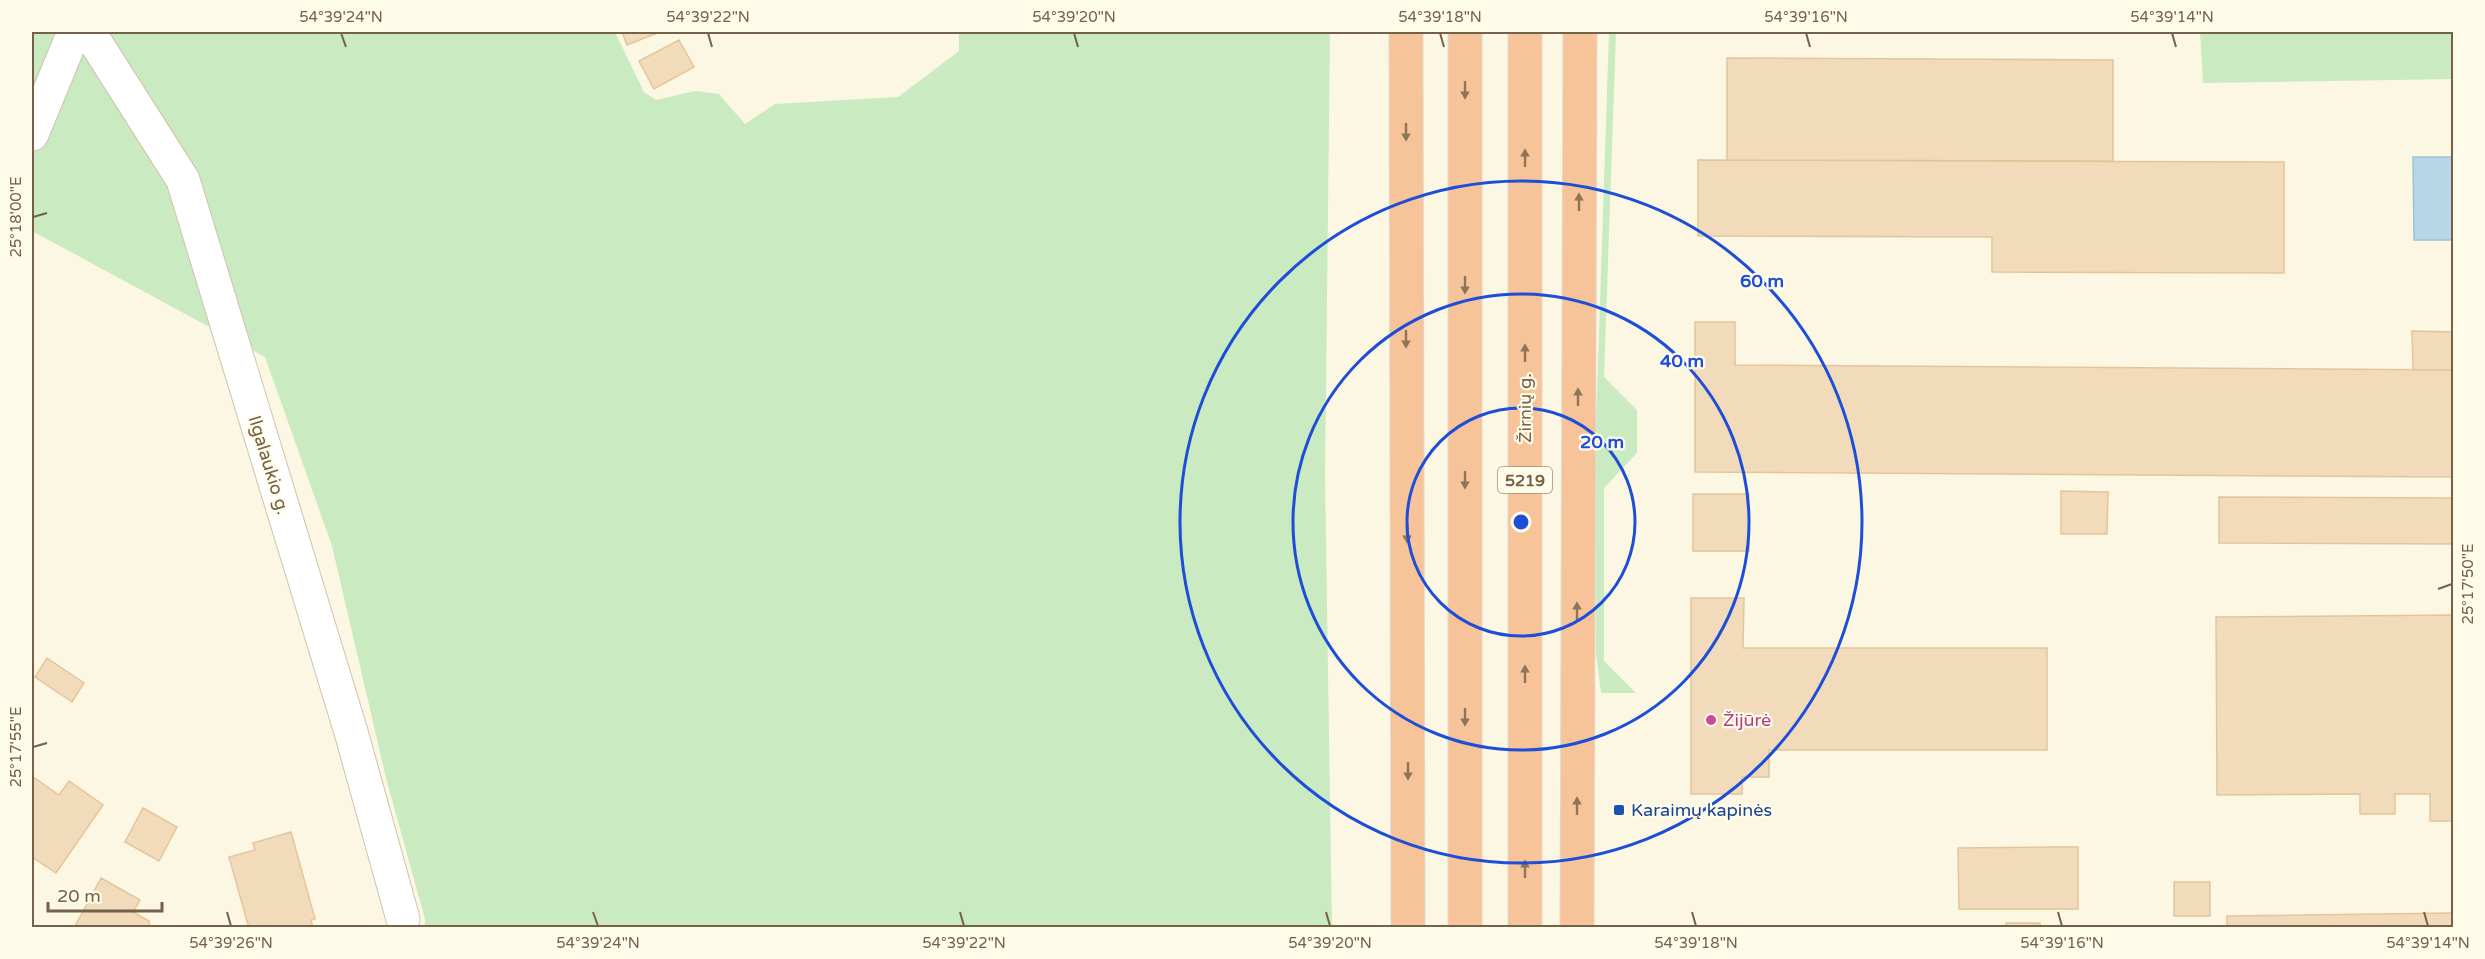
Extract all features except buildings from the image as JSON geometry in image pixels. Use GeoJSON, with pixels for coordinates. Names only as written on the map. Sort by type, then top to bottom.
{"type":"FeatureCollection","features":[{"type":"Feature","properties":{"kind":"highway"},"geometry":{"type":"LineString","coordinates":[[1406,32],[1408,927]]}},
{"type":"Feature","properties":{"kind":"highway"},"geometry":{"type":"LineString","coordinates":[[1465,32],[1465,927]]}},
{"type":"Feature","properties":{"kind":"highway","name":"Žirnių g."},"geometry":{"type":"LineString","coordinates":[[1525,32],[1525,927]]}},
{"type":"Feature","properties":{"kind":"highway","name":"5219"},"geometry":{"type":"LineString","coordinates":[[1577,927],[1580,32]]}},
{"type":"Feature","properties":{"kind":"street"},"geometry":{"type":"LineString","coordinates":[[32,134],[74,32]]}},
{"type":"Feature","properties":{"kind":"street","name":"Ilgalaukio g."},"geometry":{"type":"LineString","coordinates":[[89,32],[183,180],[351,732],[403,919]]}},
{"type":"Feature","properties":{"kind":"green space"},"geometry":{"type":"Polygon","coordinates":[[[32,32],[615,32],[644,92],[656,100],[695,91],[719,94],[745,124],[775,104],[898,97],[959,51],[959,32],[1330,32],[1325,477],[1332,927],[425,927],[425,919],[386,778],[332,546],[265,357],[32,231],[32,32]]]}},
{"type":"Feature","properties":{"kind":"green space"},"geometry":{"type":"Polygon","coordinates":[[[1609,32],[1616,32],[1604,377],[1637,410],[1637,453],[1604,488],[1604,661],[1636,693],[1601,693],[1596,653],[1595,454],[1609,32]]]}},
{"type":"Feature","properties":{"kind":"green space"},"geometry":{"type":"Polygon","coordinates":[[[2200,32],[2453,32],[2453,79],[2203,83],[2200,32]]]}},
{"type":"Feature","properties":{"kind":"water"},"geometry":{"type":"Polygon","coordinates":[[[2413,157],[2453,157],[2453,240],[2414,240],[2413,157]]]}},
{"type":"Feature","properties":{"kind":"place","name":"Žijūrė"},"geometry":{"type":"Point","coordinates":[1711,720]}},
{"type":"Feature","properties":{"kind":"place","name":"Karaimų kapinės"},"geometry":{"type":"Point","coordinates":[1619,810]}}]}
